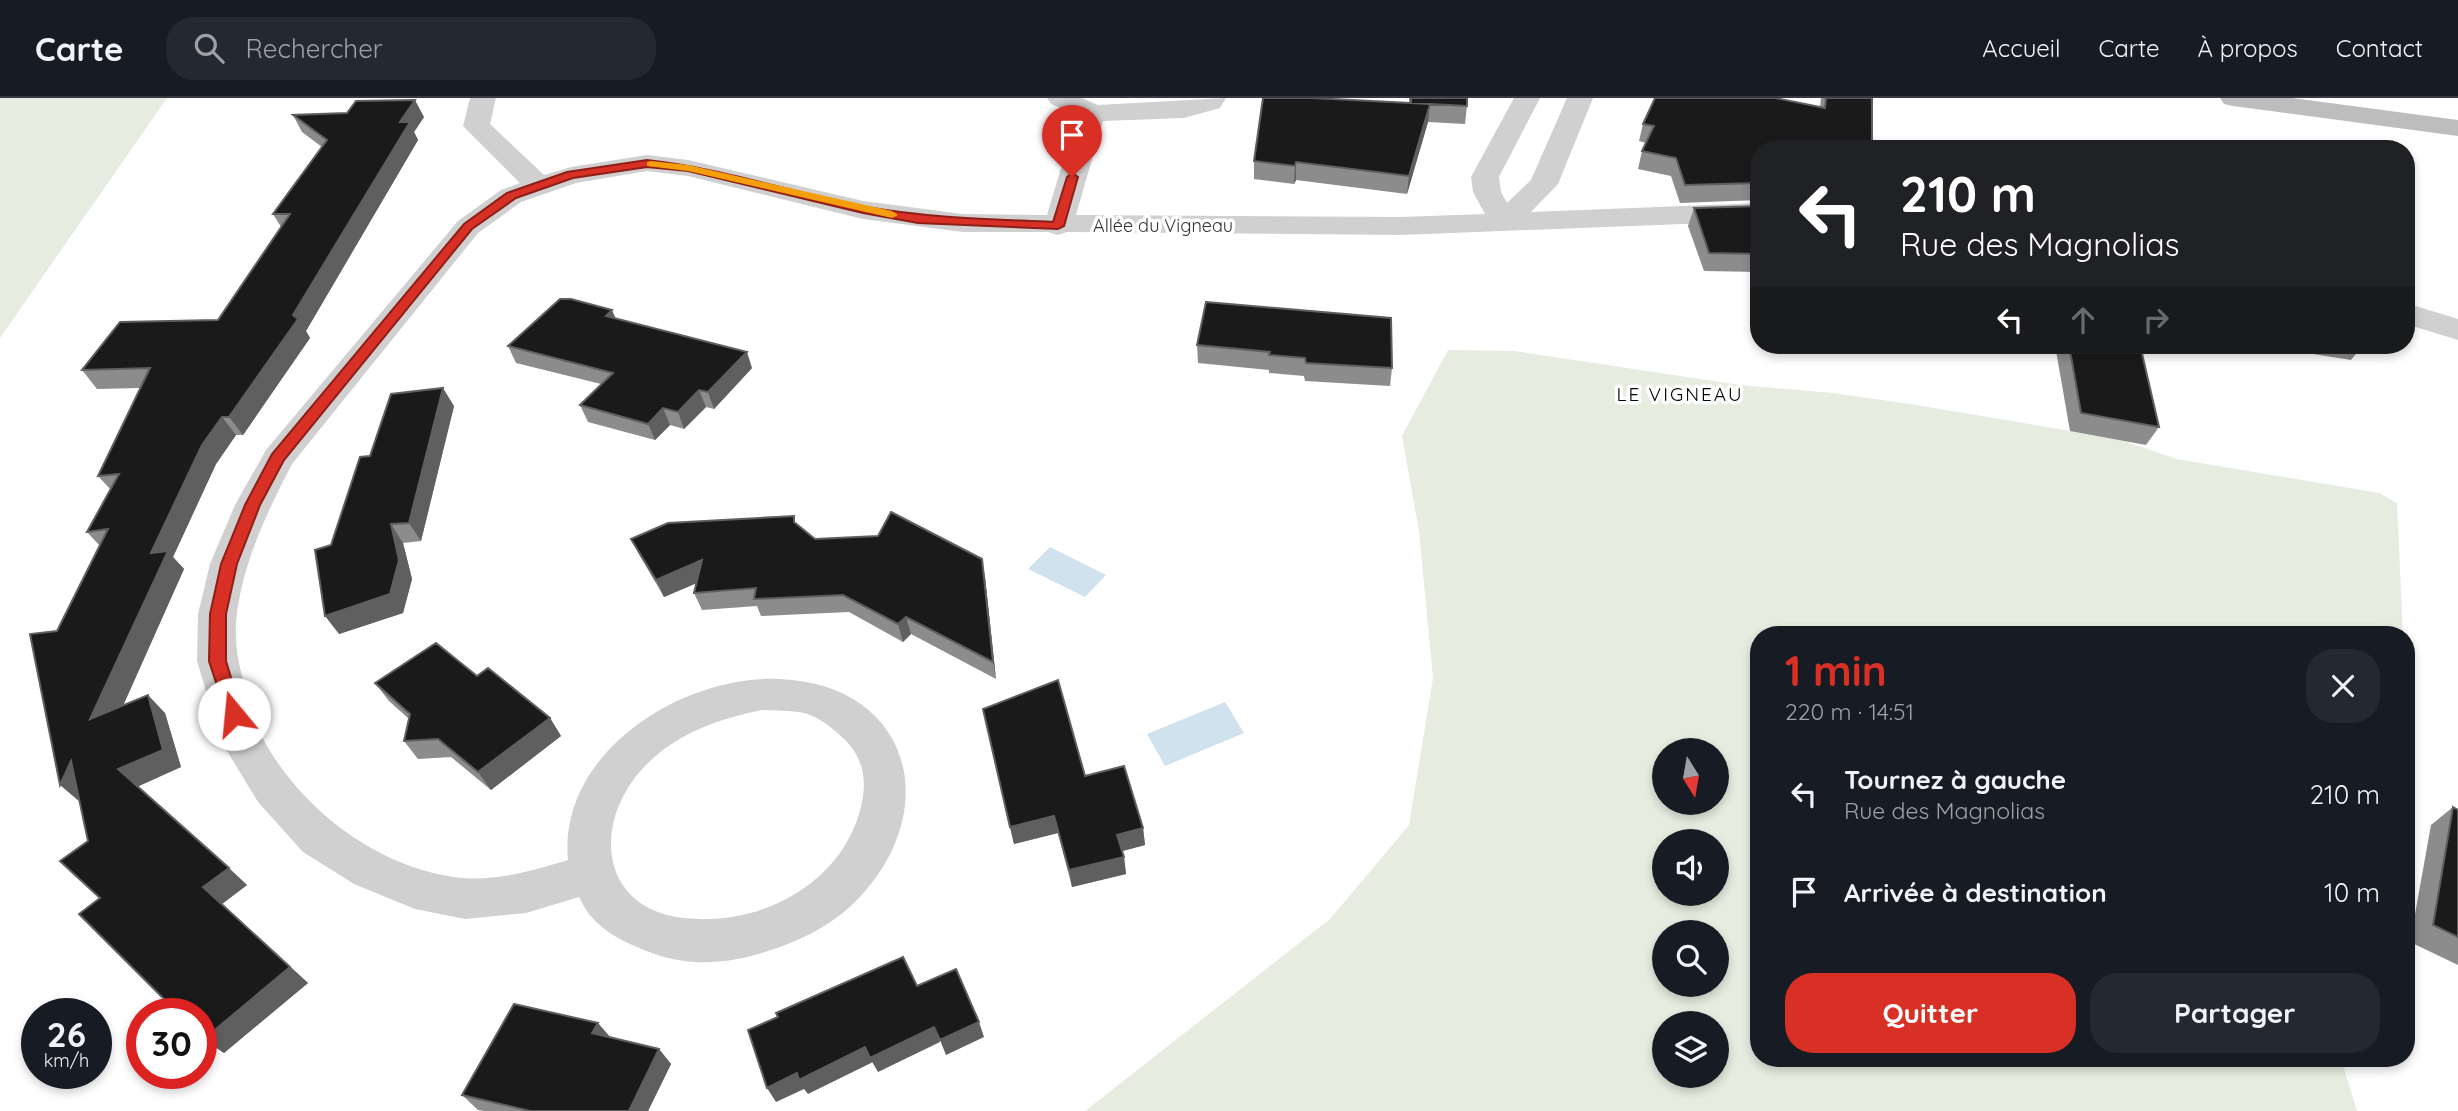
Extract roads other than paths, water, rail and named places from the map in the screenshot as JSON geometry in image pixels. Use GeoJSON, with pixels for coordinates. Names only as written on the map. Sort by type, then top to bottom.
{"type":"FeatureCollection","features":[{"type":"Feature","properties":{"kind":"street"},"geometry":{"type":"LineString","coordinates":[[483,98],[476,126],[538,185]]}},
{"type":"Feature","properties":{"kind":"street"},"geometry":{"type":"LineString","coordinates":[[1060,98],[1094,113],[1184,110],[1211,102],[1213,98]]}},
{"type":"Feature","properties":{"kind":"street"},"geometry":{"type":"LineString","coordinates":[[1527,98],[1485,177],[1487,192],[1504,222],[1544,184],[1580,98]]}},
{"type":"Feature","properties":{"kind":"street"},"geometry":{"type":"LineString","coordinates":[[2233,98],[2458,128]]}},
{"type":"Feature","properties":{"kind":"street"},"geometry":{"type":"LineString","coordinates":[[1058,226],[1086,128],[1094,113]]}},
{"type":"Feature","properties":{"kind":"street","name":"Allée du Vigneau"},"geometry":{"type":"LineString","coordinates":[[591,873],[526,893],[465,899],[415,889],[370,870],[319,838],[273,789],[242,741],[217,661],[218,614],[229,564],[253,505],[278,458],[468,227],[512,195],[538,185],[604,168],[647,163],[688,168],[863,209],[918,219],[1058,226],[1401,226],[1750,212]]}},
{"type":"Feature","properties":{"kind":"street"},"geometry":{"type":"LineString","coordinates":[[2415,316],[2458,330]]}},
{"type":"Feature","properties":{"kind":"street"},"geometry":{"type":"LineString","coordinates":[[762,694],[806,697],[844,713],[872,738],[886,773],[885,813],[867,854],[835,892],[791,921],[740,939],[690,942],[644,931],[610,907],[591,873],[589,831],[604,790],[631,753],[670,723],[715,703],[762,694]]}},
{"type":"Feature","properties":{"kind":"water"},"geometry":{"type":"Polygon","coordinates":[[[1050,547],[1106,575],[1085,597],[1028,569],[1050,547]]]}},
{"type":"Feature","properties":{"kind":"water"},"geometry":{"type":"Polygon","coordinates":[[[1225,702],[1244,733],[1165,766],[1147,734],[1225,702]]]}},
{"type":"Feature","properties":{"kind":"district","name":"LE VIGNEAU"},"geometry":{"type":"Point","coordinates":[1680,394]}}]}
